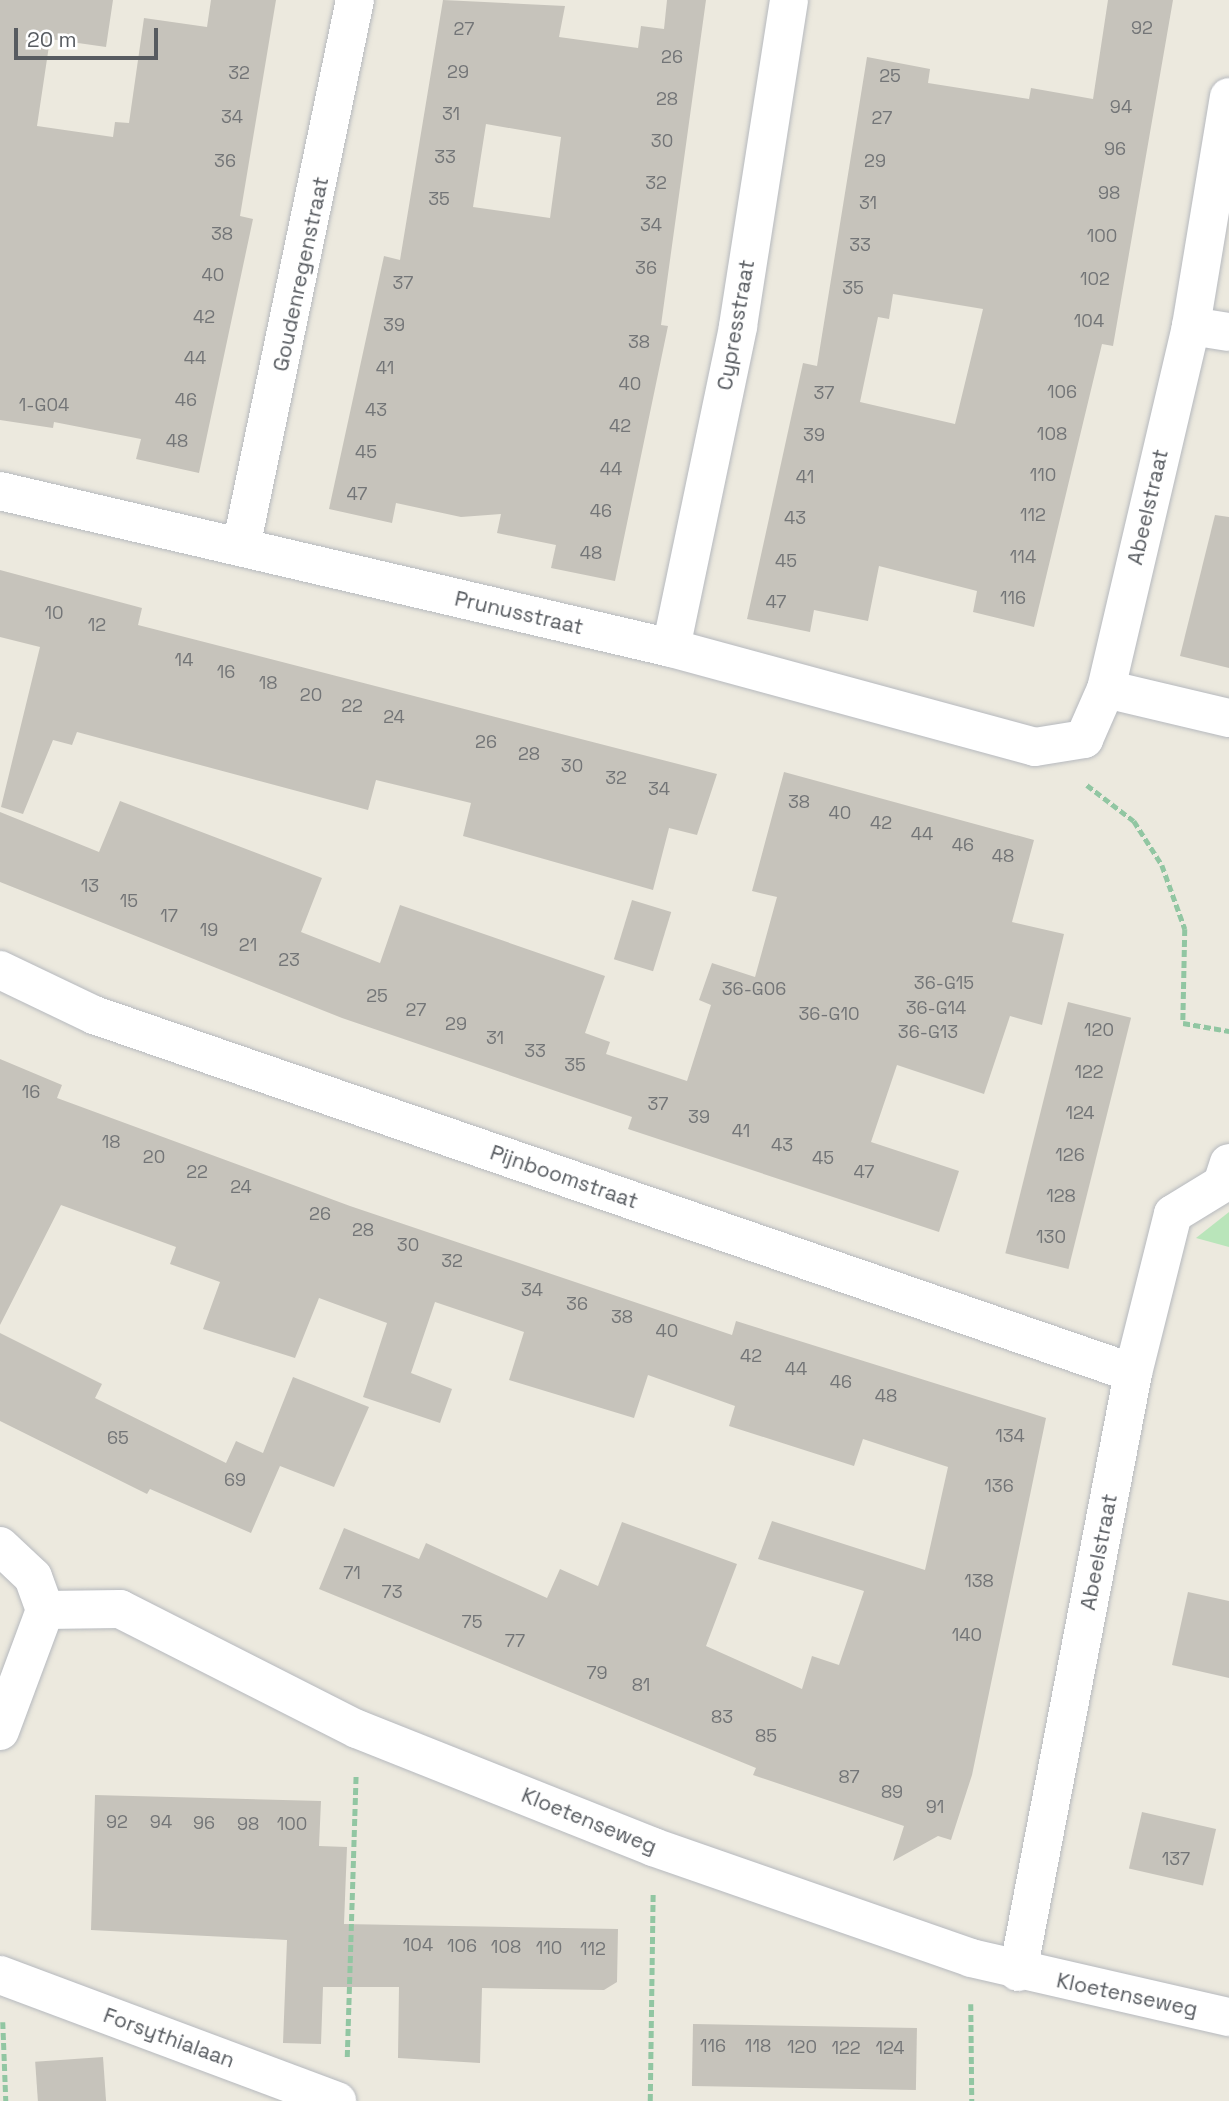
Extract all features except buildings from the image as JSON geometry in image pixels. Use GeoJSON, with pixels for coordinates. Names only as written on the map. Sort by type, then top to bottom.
{"type":"FeatureCollection","features":[{"type":"Feature","properties":{"kind":"street","name":"Goudenregenstraat"},"geometry":{"type":"LineString","coordinates":[[241,547],[355,0]]}},
{"type":"Feature","properties":{"kind":"street","name":"Cypresstraat"},"geometry":{"type":"LineString","coordinates":[[671,648],[738,326],[789,0]]}},
{"type":"Feature","properties":{"kind":"street","name":"Abeelstraat"},"geometry":{"type":"LineString","coordinates":[[1035,747],[1084,738],[1106,689],[1191,326],[1229,97]]}},
{"type":"Feature","properties":{"kind":"street"},"geometry":{"type":"LineString","coordinates":[[1191,326],[1229,332]]}},
{"type":"Feature","properties":{"kind":"street","name":"Prunusstraat"},"geometry":{"type":"LineString","coordinates":[[0,491],[671,648],[1035,747]]}},
{"type":"Feature","properties":{"kind":"street"},"geometry":{"type":"LineString","coordinates":[[1106,689],[1229,718]]}},
{"type":"Feature","properties":{"kind":"street","name":"Pijnboomstraat"},"geometry":{"type":"LineString","coordinates":[[0,970],[94,1015],[1133,1373]]}},
{"type":"Feature","properties":{"kind":"street","name":"Abeelstraat"},"geometry":{"type":"LineString","coordinates":[[1018,1972],[1133,1373],[1172,1214],[1222,1184],[1229,1163]]}},
{"type":"Feature","properties":{"kind":"street"},"geometry":{"type":"LineString","coordinates":[[0,1546],[33,1577],[45,1610],[0,1731]]}},
{"type":"Feature","properties":{"kind":"street","name":"Kloetenseweg"},"geometry":{"type":"LineString","coordinates":[[45,1610],[120,1609],[357,1729],[653,1847],[971,1958],[1018,1972],[1229,2017]]}},
{"type":"Feature","properties":{"kind":"street","name":"Forsythialaan"},"geometry":{"type":"LineString","coordinates":[[0,1975],[324,2096]]}},
{"type":"Feature","properties":{"kind":"path"},"geometry":{"type":"LineString","coordinates":[[1035,747],[1134,821],[1161,865],[1185,929],[1183,1023],[1229,1031]]}},
{"type":"Feature","properties":{"kind":"path"},"geometry":{"type":"LineString","coordinates":[[324,2096],[349,2055],[357,1729]]}},
{"type":"Feature","properties":{"kind":"path"},"geometry":{"type":"LineString","coordinates":[[650,2101],[653,1847]]}},
{"type":"Feature","properties":{"kind":"path"},"geometry":{"type":"LineString","coordinates":[[971,1958],[972,2101]]}},
{"type":"Feature","properties":{"kind":"path"},"geometry":{"type":"LineString","coordinates":[[0,1975],[6,2101]]}},
{"type":"Feature","properties":{"kind":"green space"},"geometry":{"type":"Polygon","coordinates":[[[1229,1212],[1229,1247],[1196,1238],[1229,1212]]]}}]}
